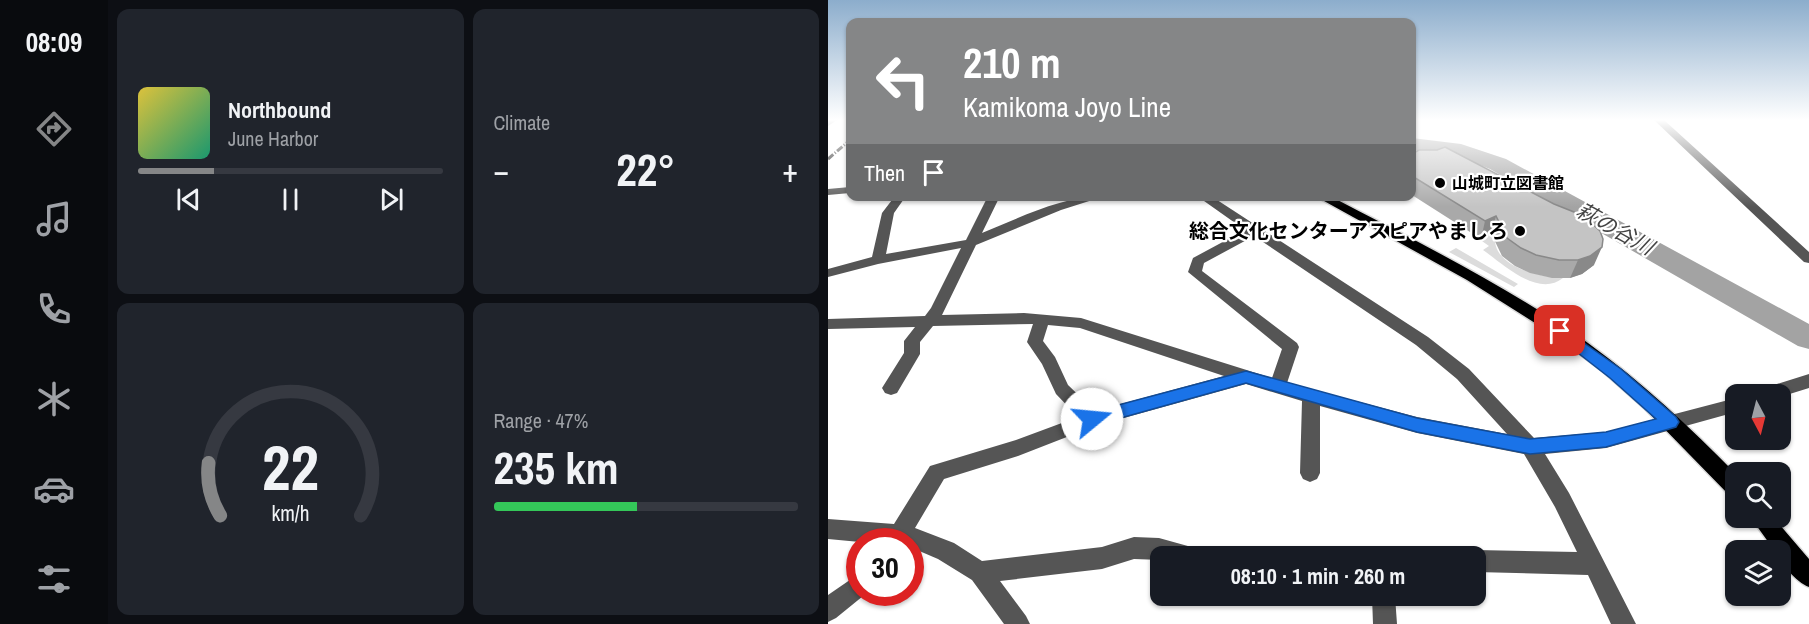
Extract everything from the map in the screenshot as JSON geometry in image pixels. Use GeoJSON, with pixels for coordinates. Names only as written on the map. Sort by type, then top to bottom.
{"type":"FeatureCollection","features":[{"type":"Feature","properties":{"kind":"main road"},"geometry":{"type":"LineString","coordinates":[[1329,201],[1471,277],[1560,331],[1616,373],[1670,422],[1725,477]]}},
{"type":"Feature","properties":{"kind":"main road"},"geometry":{"type":"LineString","coordinates":[[1769,528],[1809,576]]}},
{"type":"Feature","properties":{"kind":"street"},"geometry":{"type":"LineString","coordinates":[[1690,149],[1809,259]]}},
{"type":"Feature","properties":{"kind":"street"},"geometry":{"type":"LineString","coordinates":[[828,192],[846,190]]}},
{"type":"Feature","properties":{"kind":"street"},"geometry":{"type":"LineString","coordinates":[[878,260],[888,213],[897,201]]}},
{"type":"Feature","properties":{"kind":"street"},"geometry":{"type":"LineString","coordinates":[[891,388],[912,354],[912,341],[927,320],[937,311],[991,201]]}},
{"type":"Feature","properties":{"kind":"street"},"geometry":{"type":"LineString","coordinates":[[828,273],[878,260],[969,243],[1057,207],[1080,201]]}},
{"type":"Feature","properties":{"kind":"street"},"geometry":{"type":"LineString","coordinates":[[1209,201],[1422,341],[1463,374],[1530,447],[1595,564],[1624,624]]}},
{"type":"Feature","properties":{"kind":"street"},"geometry":{"type":"LineString","coordinates":[[1253,231],[1198,261],[1195,272],[1291,347],[1278,385]]}},
{"type":"Feature","properties":{"kind":"street"},"geometry":{"type":"LineString","coordinates":[[828,324],[1042,319],[1081,323],[1311,396],[1417,425],[1530,447],[1606,440],[1725,408]]}},
{"type":"Feature","properties":{"kind":"street"},"geometry":{"type":"LineString","coordinates":[[1042,319],[1035,342],[1049,361],[1062,389],[1092,419]]}},
{"type":"Feature","properties":{"kind":"street"},"geometry":{"type":"LineString","coordinates":[[909,528],[937,472],[1018,448],[1092,419],[1246,377]]}},
{"type":"Feature","properties":{"kind":"street"},"geometry":{"type":"LineString","coordinates":[[1791,387],[1809,381]]}},
{"type":"Feature","properties":{"kind":"street"},"geometry":{"type":"LineString","coordinates":[[1310,473],[1311,396]]}},
{"type":"Feature","properties":{"kind":"street"},"geometry":{"type":"LineString","coordinates":[[828,529],[846,531]]}},
{"type":"Feature","properties":{"kind":"street"},"geometry":{"type":"LineString","coordinates":[[924,544],[946,551],[980,572],[1018,624]]}},
{"type":"Feature","properties":{"kind":"street"},"geometry":{"type":"LineString","coordinates":[[980,572],[1102,558],[1134,548],[1150,549]]}},
{"type":"Feature","properties":{"kind":"street"},"geometry":{"type":"LineString","coordinates":[[1486,561],[1595,564]]}},
{"type":"Feature","properties":{"kind":"street"},"geometry":{"type":"LineString","coordinates":[[828,610],[846,595]]}},
{"type":"Feature","properties":{"kind":"street"},"geometry":{"type":"LineString","coordinates":[[1384,606],[1385,624]]}},
{"type":"Feature","properties":{"kind":"shaded area"},"geometry":{"type":"Polygon","coordinates":[[[1491,233],[1495,236],[1496,247],[1501,256],[1509,263],[1531,272],[1563,278],[1553,283],[1543,284],[1521,277],[1483,250],[1489,246],[1479,239],[1491,233]]]}},
{"type":"Feature","properties":{"kind":"shaded area"},"geometry":{"type":"Polygon","coordinates":[[[1456,248],[1518,284],[1514,287],[1449,252],[1456,248]]]}},
{"type":"Feature","properties":{"kind":"building"},"geometry":{"type":"Polygon","coordinates":[[[1449,149],[1554,204],[1584,216],[1600,231],[1603,239],[1602,247],[1590,256],[1578,260],[1559,260],[1536,255],[1521,248],[1507,238],[1496,216],[1485,221],[1416,178],[1416,152],[1449,149]]]}},
{"type":"Feature","properties":{"kind":"waterway","name":"萩の谷川"},"geometry":{"type":"LineString","coordinates":[[1454,149],[1498,164],[1809,338]]}},
{"type":"Feature","properties":{"kind":"railway"},"geometry":{"type":"LineString","coordinates":[[828,159],[839,149]]}},
{"type":"Feature","properties":{"kind":"place","name":"山城町立図書館"},"geometry":{"type":"Point","coordinates":[1440,183]}},
{"type":"Feature","properties":{"kind":"place","name":"総合文化センターアスピアやましろ"},"geometry":{"type":"Point","coordinates":[1520,231]}},
{"type":"Feature","properties":{"kind":"route"},"geometry":{"type":"LineString","coordinates":[[1092,419],[1246,377],[1356,410],[1417,425],[1530,447],[1606,440],[1670,422],[1616,373],[1560,331]]}}]}
